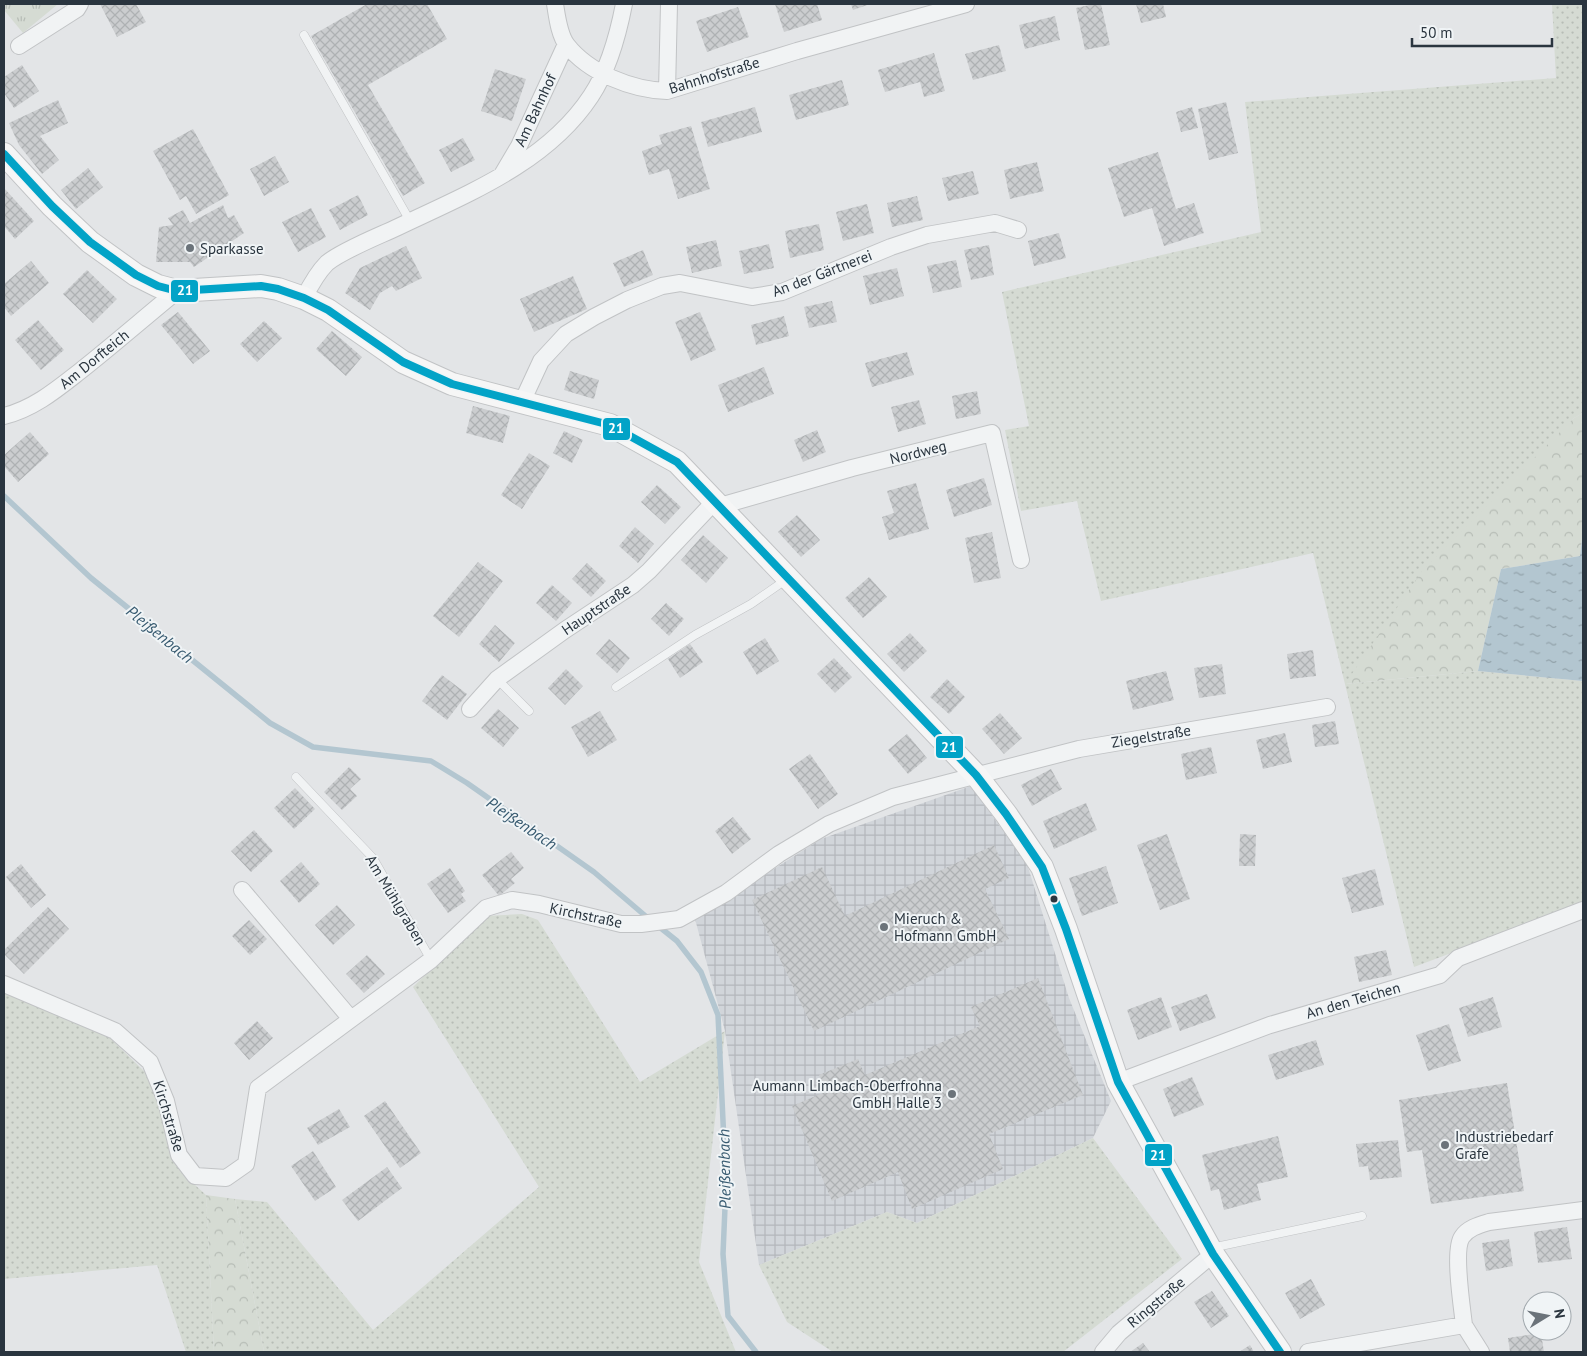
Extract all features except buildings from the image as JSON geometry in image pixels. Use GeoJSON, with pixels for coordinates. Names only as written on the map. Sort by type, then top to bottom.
{"type":"FeatureCollection","features":[{"type":"Feature","properties":{"kind":"street"},"geometry":{"type":"LineString","coordinates":[[19,46],[77,9],[80,4]]}},
{"type":"Feature","properties":{"kind":"street"},"geometry":{"type":"LineString","coordinates":[[555,4],[566,44],[587,64],[603,73]]}},
{"type":"Feature","properties":{"kind":"street"},"geometry":{"type":"LineString","coordinates":[[304,298],[314,279],[328,263],[515,168],[562,132],[591,96],[603,73],[618,37],[624,4]]}},
{"type":"Feature","properties":{"kind":"street"},"geometry":{"type":"LineString","coordinates":[[667,91],[668,4]]}},
{"type":"Feature","properties":{"kind":"street","name":"Bahnhofstraße"},"geometry":{"type":"LineString","coordinates":[[603,73],[636,86],[651,90],[667,91],[796,50],[966,4]]}},
{"type":"Feature","properties":{"kind":"street","name":"Am Bahnhof"},"geometry":{"type":"LineString","coordinates":[[502,175],[519,146],[566,44]]}},
{"type":"Feature","properties":{"kind":"street"},"geometry":{"type":"LineString","coordinates":[[4,154],[52,206],[90,242],[136,275],[158,286],[177,291],[261,286],[278,289],[304,298],[328,310],[403,362],[452,384],[610,425],[677,462],[976,775],[1006,814],[1042,867],[1066,929],[1118,1082],[1211,1251],[1280,1352]]}},
{"type":"Feature","properties":{"kind":"street","name":"An der Gärtnerei"},"geometry":{"type":"LineString","coordinates":[[522,402],[541,361],[566,334],[627,300],[662,286],[680,283],[752,297],[782,292],[882,250],[927,235],[995,223],[1018,230]]}},
{"type":"Feature","properties":{"kind":"street","name":"Am Dorfteich"},"geometry":{"type":"LineString","coordinates":[[4,416],[17,413],[45,398],[177,291]]}},
{"type":"Feature","properties":{"kind":"street","name":"Nordweg"},"geometry":{"type":"LineString","coordinates":[[717,504],[992,433],[1021,560]]}},
{"type":"Feature","properties":{"kind":"street","name":"Hauptstraße"},"geometry":{"type":"LineString","coordinates":[[470,709],[497,679],[565,630],[633,585],[717,504]]}},
{"type":"Feature","properties":{"kind":"street","name":"Ziegelstraße"},"geometry":{"type":"LineString","coordinates":[[976,775],[1079,749],[1327,707]]}},
{"type":"Feature","properties":{"kind":"street","name":"Kirchstraße"},"geometry":{"type":"LineString","coordinates":[[4,984],[115,1031],[150,1062],[166,1101],[179,1155],[195,1176],[226,1178],[246,1164],[258,1088],[431,960],[486,908],[512,900],[539,904],[621,924],[641,924],[679,919],[726,894],[779,854],[830,824],[893,796],[976,775]]}},
{"type":"Feature","properties":{"kind":"street"},"geometry":{"type":"LineString","coordinates":[[242,890],[351,1019]]}},
{"type":"Feature","properties":{"kind":"street","name":"An den Teichen"},"geometry":{"type":"LineString","coordinates":[[1118,1082],[1270,1024],[1440,975],[1458,958],[1583,910]]}},
{"type":"Feature","properties":{"kind":"street"},"geometry":{"type":"LineString","coordinates":[[1481,1352],[1464,1325],[1458,1252],[1462,1237],[1474,1226],[1489,1222],[1583,1210]]}},
{"type":"Feature","properties":{"kind":"street","name":"Ringstraße"},"geometry":{"type":"LineString","coordinates":[[1103,1352],[1119,1333],[1211,1251]]}},
{"type":"Feature","properties":{"kind":"street"},"geometry":{"type":"LineString","coordinates":[[1308,1352],[1464,1325]]}},
{"type":"Feature","properties":{"kind":"lane"},"geometry":{"type":"LineString","coordinates":[[304,35],[410,222]]}},
{"type":"Feature","properties":{"kind":"lane"},"geometry":{"type":"LineString","coordinates":[[616,687],[695,635],[751,604],[789,578]]}},
{"type":"Feature","properties":{"kind":"lane"},"geometry":{"type":"LineString","coordinates":[[497,679],[529,711]]}},
{"type":"Feature","properties":{"kind":"lane","name":"Am Mühlgraben"},"geometry":{"type":"LineString","coordinates":[[296,777],[373,858],[431,960]]}},
{"type":"Feature","properties":{"kind":"lane"},"geometry":{"type":"LineString","coordinates":[[1211,1251],[1362,1216]]}},
{"type":"Feature","properties":{"kind":"shaded area"},"geometry":{"type":"Polygon","coordinates":[[[971,786],[1027,864],[1069,998],[1111,1101],[1093,1138],[917,1223],[887,1212],[759,1265],[725,1031],[695,919],[821,839],[971,786]]]}},
{"type":"Feature","properties":{"kind":"green space"},"geometry":{"type":"Polygon","coordinates":[[[4,4],[58,4],[23,33],[4,10],[4,4]]]}},
{"type":"Feature","properties":{"kind":"green space"},"geometry":{"type":"Polygon","coordinates":[[[1552,4],[1583,4],[1583,413],[1574,418],[1346,684],[1478,671],[1583,681],[1583,905],[1414,967],[1313,553],[1101,601],[1077,501],[1021,511],[1005,430],[1029,426],[1002,292],[1261,232],[1245,102],[1556,78],[1552,4]]]}},
{"type":"Feature","properties":{"kind":"green space"},"geometry":{"type":"Polygon","coordinates":[[[1583,413],[1583,532],[1580,556],[1501,569],[1478,671],[1345,684],[1422,571],[1574,418],[1583,413]]]}},
{"type":"Feature","properties":{"kind":"green space"},"geometry":{"type":"Polygon","coordinates":[[[522,914],[538,920],[640,1082],[725,1031],[699,1262],[736,1352],[264,1352],[235,1199],[267,1202],[373,1330],[539,1187],[413,987],[484,916],[522,914]]]}},
{"type":"Feature","properties":{"kind":"green space"},"geometry":{"type":"Polygon","coordinates":[[[4,993],[110,1038],[145,1072],[160,1109],[171,1155],[194,1184],[206,1195],[214,1352],[186,1352],[157,1265],[4,1279],[4,993]]]}},
{"type":"Feature","properties":{"kind":"green space"},"geometry":{"type":"Polygon","coordinates":[[[1093,1138],[1182,1259],[1063,1352],[833,1352],[787,1322],[759,1265],[887,1212],[917,1223],[1093,1138]]]}},
{"type":"Feature","properties":{"kind":"green space"},"geometry":{"type":"Polygon","coordinates":[[[206,1195],[235,1199],[264,1352],[214,1352],[206,1195]]]}},
{"type":"Feature","properties":{"kind":"water"},"geometry":{"type":"Polygon","coordinates":[[[1583,532],[1583,681],[1478,671],[1501,569],[1580,556],[1583,532]]]}},
{"type":"Feature","properties":{"kind":"waterway","name":"Pleißenbach"},"geometry":{"type":"LineString","coordinates":[[4,496],[91,578],[270,723],[313,747],[431,761],[467,783],[594,872],[649,919]]}},
{"type":"Feature","properties":{"kind":"waterway","name":"Pleißenbach"},"geometry":{"type":"LineString","coordinates":[[657,925],[677,941],[701,972],[718,1015],[726,1184],[723,1254],[728,1316],[756,1352]]}},
{"type":"Feature","properties":{"kind":"transit line","name":"21"},"geometry":{"type":"LineString","coordinates":[[4,154],[52,206],[90,242],[136,275],[158,286],[177,291],[261,286],[278,289],[304,298],[328,310],[403,362],[452,384],[610,425],[677,462],[976,775],[1006,814],[1042,867],[1066,929],[1118,1082],[1213,1254],[1280,1352]]}},
{"type":"Feature","properties":{"kind":"place","name":"Sparkasse"},"geometry":{"type":"Point","coordinates":[190,248]}},
{"type":"Feature","properties":{"kind":"place","name":"Mieruch & Hofmann GmbH"},"geometry":{"type":"Point","coordinates":[884,927]}},
{"type":"Feature","properties":{"kind":"place","name":"Aumann Limbach-Oberfrohna GmbH Halle 3"},"geometry":{"type":"Point","coordinates":[952,1094]}},
{"type":"Feature","properties":{"kind":"place","name":"Industriebedarf Grafe"},"geometry":{"type":"Point","coordinates":[1445,1145]}}]}
